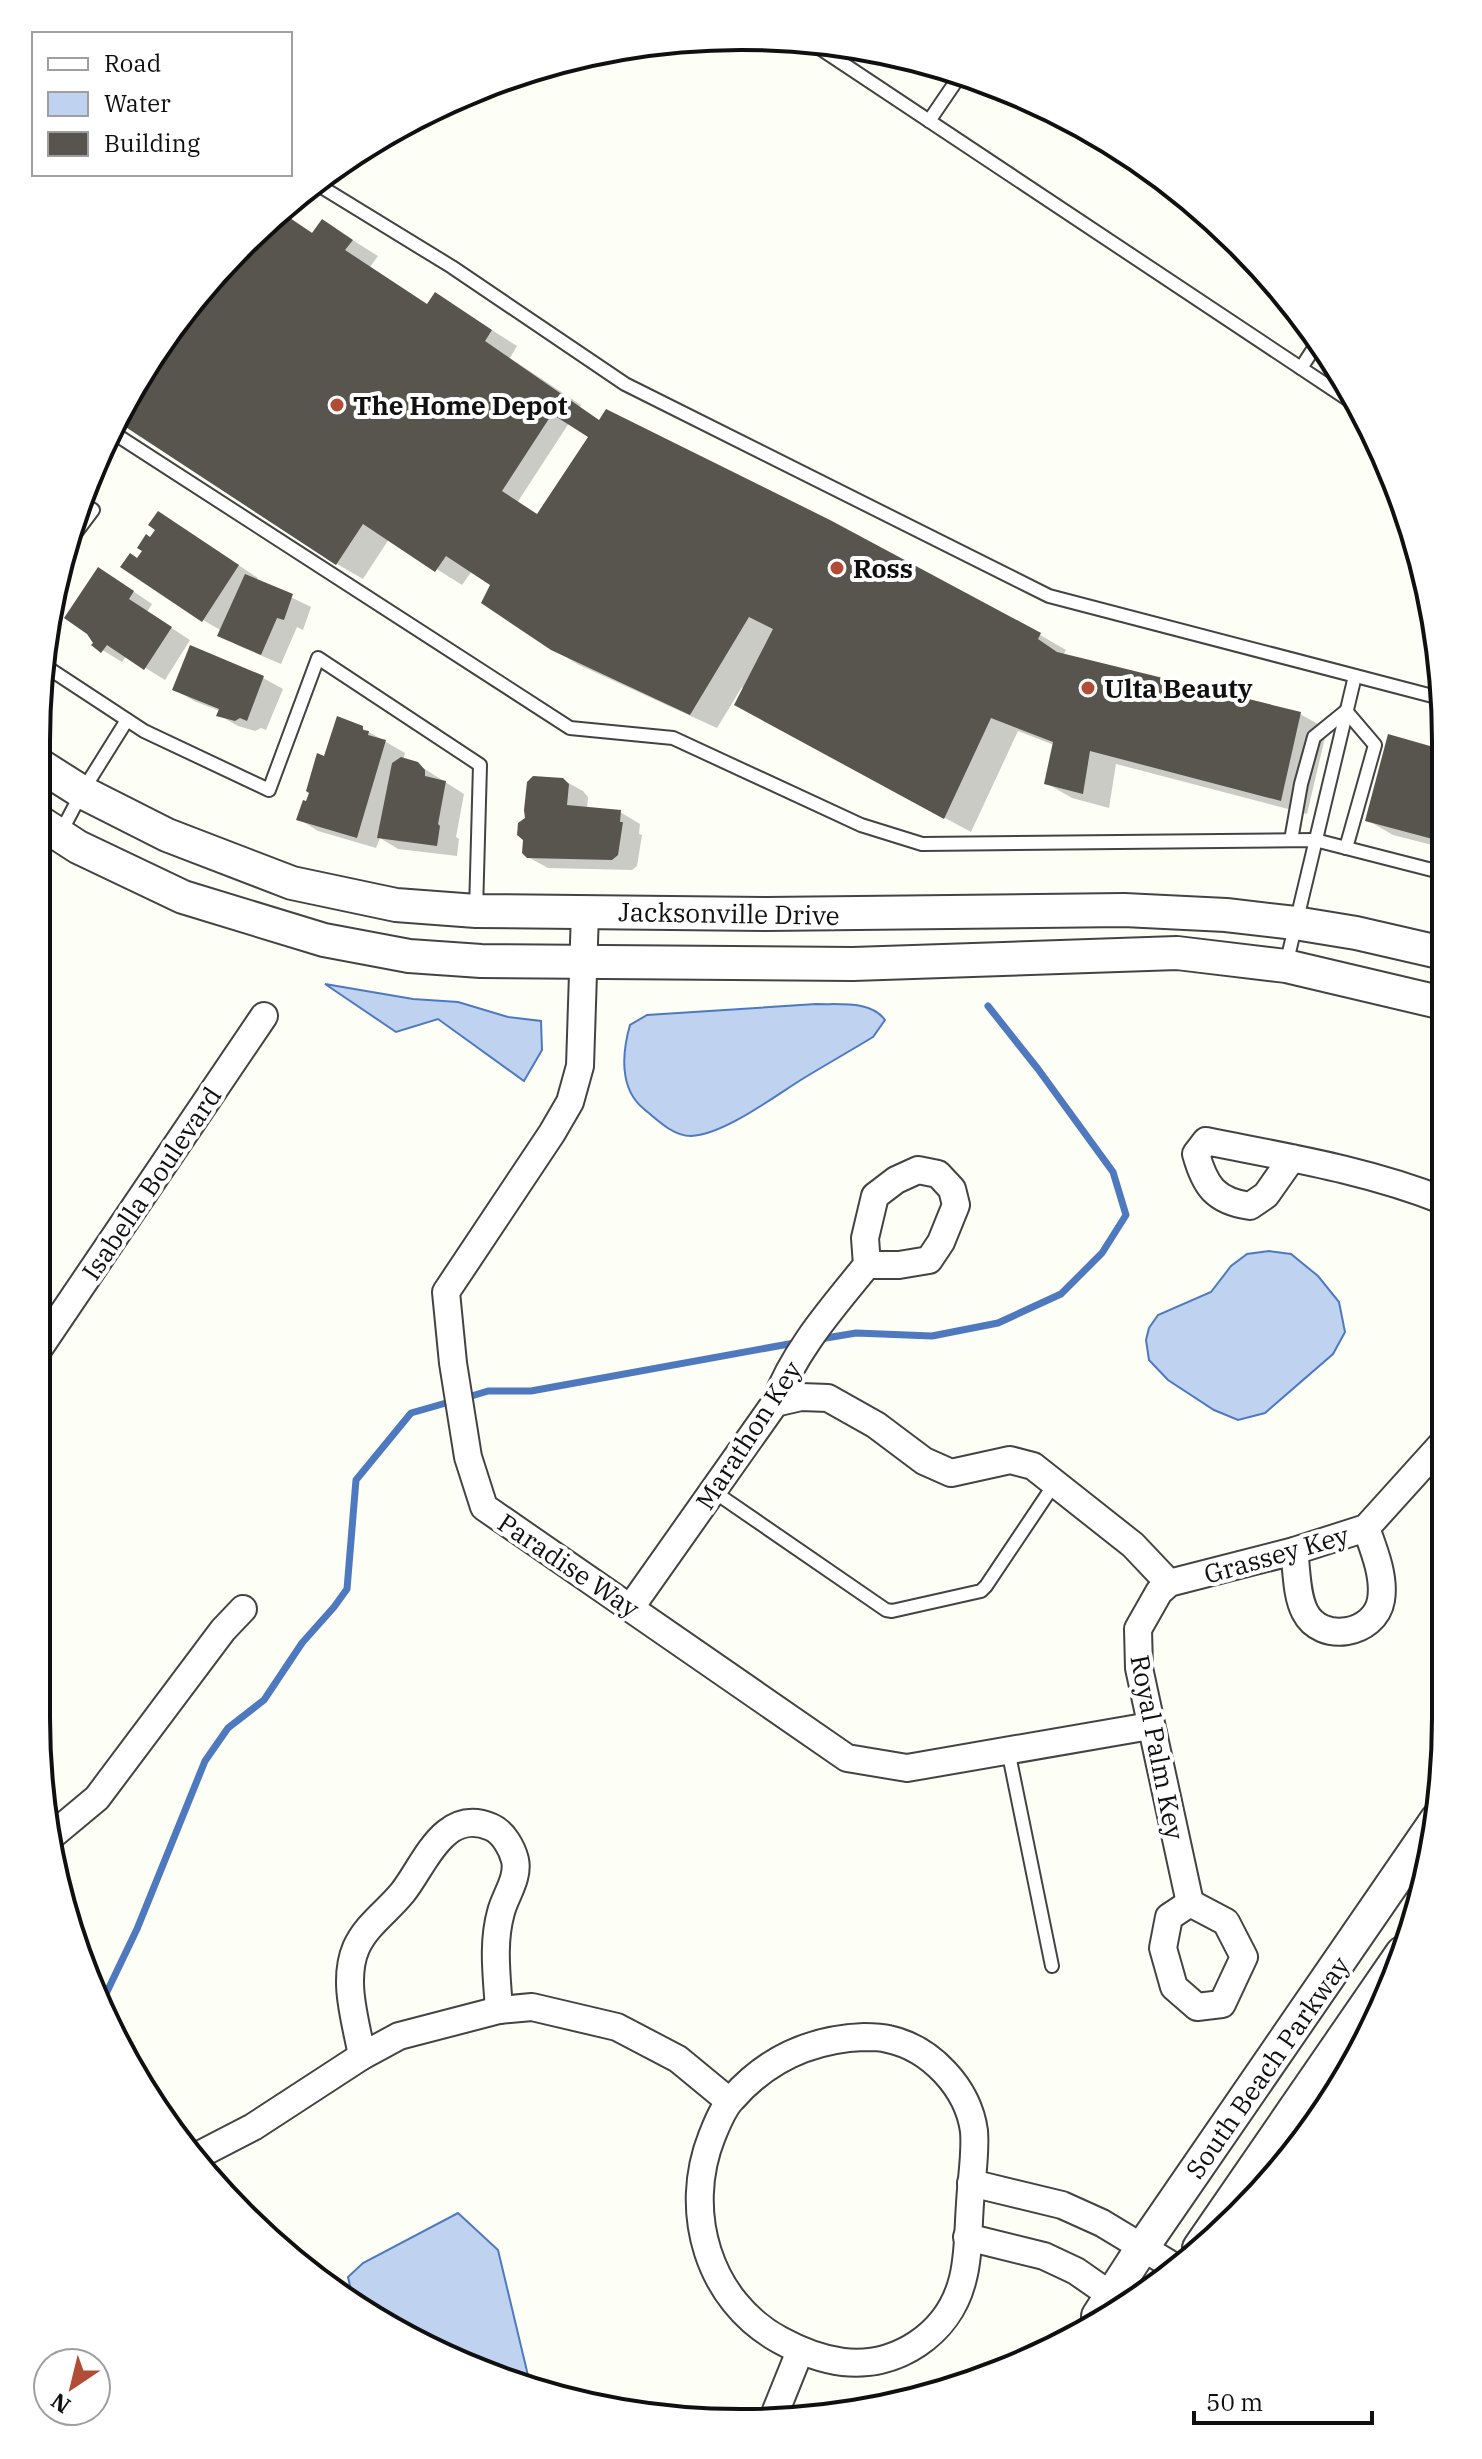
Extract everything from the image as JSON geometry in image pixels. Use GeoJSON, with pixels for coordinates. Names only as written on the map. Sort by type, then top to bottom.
{"type":"FeatureCollection","features":[{"type":"Feature","properties":{"kind":"street","name":"Jacksonville Drive"},"geometry":{"type":"LineString","coordinates":[[50,772],[82,792],[167,835],[292,883],[396,905],[476,911],[811,914],[1124,910],[1226,915],[1295,923],[1432,951]]}},
{"type":"Feature","properties":{"kind":"street","name":"Jacksonville Drive"},"geometry":{"type":"LineString","coordinates":[[50,829],[78,847],[183,897],[324,940],[409,956],[467,960],[853,964],[1177,953],[1286,966],[1432,1000]]}},
{"type":"Feature","properties":{"kind":"street","name":"Paradise Way"},"geometry":{"type":"LineString","coordinates":[[585,912],[580,1066],[570,1102],[446,1292],[453,1363],[468,1457],[484,1507],[847,1758],[907,1768],[1150,1726]]}},
{"type":"Feature","properties":{"kind":"street","name":"Isabella Boulevard"},"geometry":{"type":"LineString","coordinates":[[50,1332],[264,1016]]}},
{"type":"Feature","properties":{"kind":"street"},"geometry":{"type":"LineString","coordinates":[[1292,1158],[1409,1187],[1432,1196]]}},
{"type":"Feature","properties":{"kind":"street","name":"Marathon Key"},"geometry":{"type":"LineString","coordinates":[[631,1607],[778,1394],[827,1314],[867,1265]]}},
{"type":"Feature","properties":{"kind":"street"},"geometry":{"type":"LineString","coordinates":[[778,1394],[828,1398],[876,1425],[924,1461],[951,1473],[1010,1460],[1033,1466],[1133,1545],[1169,1583]]}},
{"type":"Feature","properties":{"kind":"street","name":"Grassey Key"},"geometry":{"type":"LineString","coordinates":[[1169,1583],[1294,1551],[1366,1528],[1432,1455]]}},
{"type":"Feature","properties":{"kind":"street"},"geometry":{"type":"LineString","coordinates":[[1294,1551],[1304,1611],[1314,1624],[1330,1633],[1359,1627],[1370,1620],[1381,1601],[1378,1559],[1366,1528]]}},
{"type":"Feature","properties":{"kind":"street","name":"Royal Palm Key"},"geometry":{"type":"LineString","coordinates":[[1169,1583],[1159,1592],[1138,1629],[1139,1668],[1190,1903]]}},
{"type":"Feature","properties":{"kind":"street"},"geometry":{"type":"LineString","coordinates":[[59,1829],[97,1798],[223,1630],[243,1609]]}},
{"type":"Feature","properties":{"kind":"street"},"geometry":{"type":"LineString","coordinates":[[362,2056],[349,1971],[355,1949],[365,1932],[403,1892],[427,1853],[440,1839],[463,1823],[477,1821],[496,1829],[504,1836],[516,1861],[514,1879],[501,1910],[495,1939],[499,2010]]}},
{"type":"Feature","properties":{"kind":"street","name":"South Beach Parkway"},"geometry":{"type":"LineString","coordinates":[[1114,2299],[1142,2248],[1421,1843]]}},
{"type":"Feature","properties":{"kind":"street","name":"South Beach Parkway"},"geometry":{"type":"LineString","coordinates":[[1222,2214],[1374,1994]]}},
{"type":"Feature","properties":{"kind":"street"},"geometry":{"type":"LineString","coordinates":[[204,2152],[253,2127],[362,2056],[399,2036],[499,2010],[532,2007],[617,2027],[678,2059],[729,2101]]}},
{"type":"Feature","properties":{"kind":"street"},"geometry":{"type":"LineString","coordinates":[[864,2037],[888,2039],[910,2046],[935,2062],[951,2078],[968,2108],[973,2130],[971,2183],[963,2279],[956,2300],[944,2320],[929,2336],[910,2349],[867,2363],[844,2362],[800,2351],[768,2334],[721,2284],[704,2242],[698,2197],[701,2174],[706,2152],[729,2101],[777,2060],[819,2042],[864,2037]]}},
{"type":"Feature","properties":{"kind":"street"},"geometry":{"type":"LineString","coordinates":[[971,2183],[1062,2205],[1102,2223],[1167,2262]]}},
{"type":"Feature","properties":{"kind":"street"},"geometry":{"type":"LineString","coordinates":[[967,2237],[1044,2256],[1076,2271],[1109,2303]]}},
{"type":"Feature","properties":{"kind":"street"},"geometry":{"type":"LineString","coordinates":[[777,2408],[800,2351]]}},
{"type":"Feature","properties":{"kind":"lane"},"geometry":{"type":"LineString","coordinates":[[832,56],[1336,392]]}},
{"type":"Feature","properties":{"kind":"lane"},"geometry":{"type":"LineString","coordinates":[[929,121],[954,84]]}},
{"type":"Feature","properties":{"kind":"lane"},"geometry":{"type":"LineString","coordinates":[[325,189],[452,267],[625,384],[1049,596],[1431,696]]}},
{"type":"Feature","properties":{"kind":"lane"},"geometry":{"type":"LineString","coordinates":[[1301,368],[1312,351]]}},
{"type":"Feature","properties":{"kind":"lane"},"geometry":{"type":"LineString","coordinates":[[120,437],[570,728],[673,738],[861,825],[922,844],[1315,840],[1432,870]]}},
{"type":"Feature","properties":{"kind":"lane"},"geometry":{"type":"LineString","coordinates":[[54,672],[144,731],[269,790],[318,658],[480,765],[476,911]]}},
{"type":"Feature","properties":{"kind":"lane"},"geometry":{"type":"LineString","coordinates":[[1286,966],[1355,676]]}},
{"type":"Feature","properties":{"kind":"lane"},"geometry":{"type":"LineString","coordinates":[[1291,840],[1301,784],[1314,737],[1346,711]]}},
{"type":"Feature","properties":{"kind":"lane"},"geometry":{"type":"LineString","coordinates":[[1346,711],[1375,745],[1346,848]]}},
{"type":"Feature","properties":{"kind":"lane"},"geometry":{"type":"LineString","coordinates":[[50,829],[82,792],[127,720]]}},
{"type":"Feature","properties":{"kind":"lane"},"geometry":{"type":"LineString","coordinates":[[713,1491],[886,1610],[892,1611],[981,1591],[1055,1483]]}},
{"type":"Feature","properties":{"kind":"lane"},"geometry":{"type":"LineString","coordinates":[[1008,1750],[1052,1966]]}},
{"type":"Feature","properties":{"kind":"water"},"geometry":{"type":"Polygon","coordinates":[[[325,984],[413,999],[458,1002],[508,1017],[541,1021],[542,1050],[524,1081],[438,1019],[396,1032],[325,984]]]}},
{"type":"Feature","properties":{"kind":"water"},"geometry":{"type":"Polygon","coordinates":[[[816,1004],[863,1006],[885,1020],[873,1037],[719,1129],[691,1136],[678,1133],[644,1109],[630,1091],[624,1059],[627,1036],[630,1025],[647,1015],[816,1004]]]}},
{"type":"Feature","properties":{"kind":"water"},"geometry":{"type":"Polygon","coordinates":[[[1269,1251],[1291,1254],[1318,1276],[1339,1302],[1345,1332],[1333,1354],[1265,1413],[1238,1420],[1214,1410],[1168,1380],[1149,1360],[1146,1340],[1149,1328],[1158,1315],[1211,1292],[1231,1266],[1247,1254],[1269,1251]]]}},
{"type":"Feature","properties":{"kind":"water"},"geometry":{"type":"Polygon","coordinates":[[[458,2213],[498,2250],[528,2375],[435,2338],[357,2293],[351,2288],[348,2277],[363,2263],[458,2213]]]}},
{"type":"Feature","properties":{"kind":"building"},"geometry":{"type":"Polygon","coordinates":[[[289,218],[312,233],[322,219],[353,240],[345,250],[427,304],[435,292],[492,330],[485,341],[599,420],[606,409],[830,520],[1041,633],[1038,639],[1057,652],[1301,712],[1281,801],[1090,751],[1083,794],[1044,784],[1053,742],[991,718],[944,819],[734,705],[773,629],[749,617],[690,715],[551,650],[481,603],[490,585],[446,556],[435,572],[363,524],[336,565],[125,427],[166,357],[193,320],[252,252],[289,218]],[[552,414],[502,491],[537,514],[588,437],[552,414]]]}},
{"type":"Feature","properties":{"kind":"building"},"geometry":{"type":"Polygon","coordinates":[[[158,511],[239,565],[202,622],[120,567],[130,553],[137,558],[142,551],[137,548],[146,534],[150,537],[155,530],[148,525],[158,511]]]}},
{"type":"Feature","properties":{"kind":"building"},"geometry":{"type":"Polygon","coordinates":[[[98,567],[134,591],[129,599],[172,627],[144,670],[107,645],[101,653],[91,645],[93,643],[87,634],[64,618],[98,567]]]}},
{"type":"Feature","properties":{"kind":"building"},"geometry":{"type":"Polygon","coordinates":[[[245,574],[293,594],[284,620],[277,618],[261,655],[217,636],[245,574]]]}},
{"type":"Feature","properties":{"kind":"building"},"geometry":{"type":"Polygon","coordinates":[[[190,645],[264,676],[247,721],[216,716],[219,709],[172,690],[190,645]]]}},
{"type":"Feature","properties":{"kind":"building"},"geometry":{"type":"Polygon","coordinates":[[[337,716],[363,726],[363,730],[369,731],[368,735],[386,740],[357,838],[296,820],[309,793],[306,791],[317,753],[324,756],[337,716]]]}},
{"type":"Feature","properties":{"kind":"building"},"geometry":{"type":"Polygon","coordinates":[[[1388,734],[1432,747],[1432,839],[1365,821],[1388,734]]]}},
{"type":"Feature","properties":{"kind":"building"},"geometry":{"type":"Polygon","coordinates":[[[401,757],[418,762],[425,770],[425,776],[446,781],[437,846],[377,838],[392,763],[401,757]]]}},
{"type":"Feature","properties":{"kind":"building"},"geometry":{"type":"Polygon","coordinates":[[[533,776],[563,778],[569,784],[567,805],[621,810],[620,822],[623,822],[618,855],[612,860],[527,858],[522,853],[523,840],[517,835],[518,823],[525,818],[527,782],[533,776]]]}},
{"type":"Feature","properties":{"kind":"waterway"},"geometry":{"type":"LineString","coordinates":[[820,1339],[856,1333],[932,1336],[998,1323],[1061,1294],[1102,1253],[1126,1215],[1113,1172],[988,1006]]}},
{"type":"Feature","properties":{"kind":"waterway"},"geometry":{"type":"LineString","coordinates":[[465,1398],[488,1391],[531,1391],[800,1342]]}},
{"type":"Feature","properties":{"kind":"waterway"},"geometry":{"type":"LineString","coordinates":[[107,1991],[137,1929],[205,1761],[228,1728],[264,1700],[302,1643],[347,1589],[356,1480],[411,1413],[453,1401]]}},
{"type":"Feature","properties":{"kind":"place","name":"The Home Depot"},"geometry":{"type":"Point","coordinates":[337,405]}},
{"type":"Feature","properties":{"kind":"place","name":"Ross"},"geometry":{"type":"Point","coordinates":[837,568]}},
{"type":"Feature","properties":{"kind":"place","name":"Ulta Beauty"},"geometry":{"type":"Point","coordinates":[1088,688]}}]}
